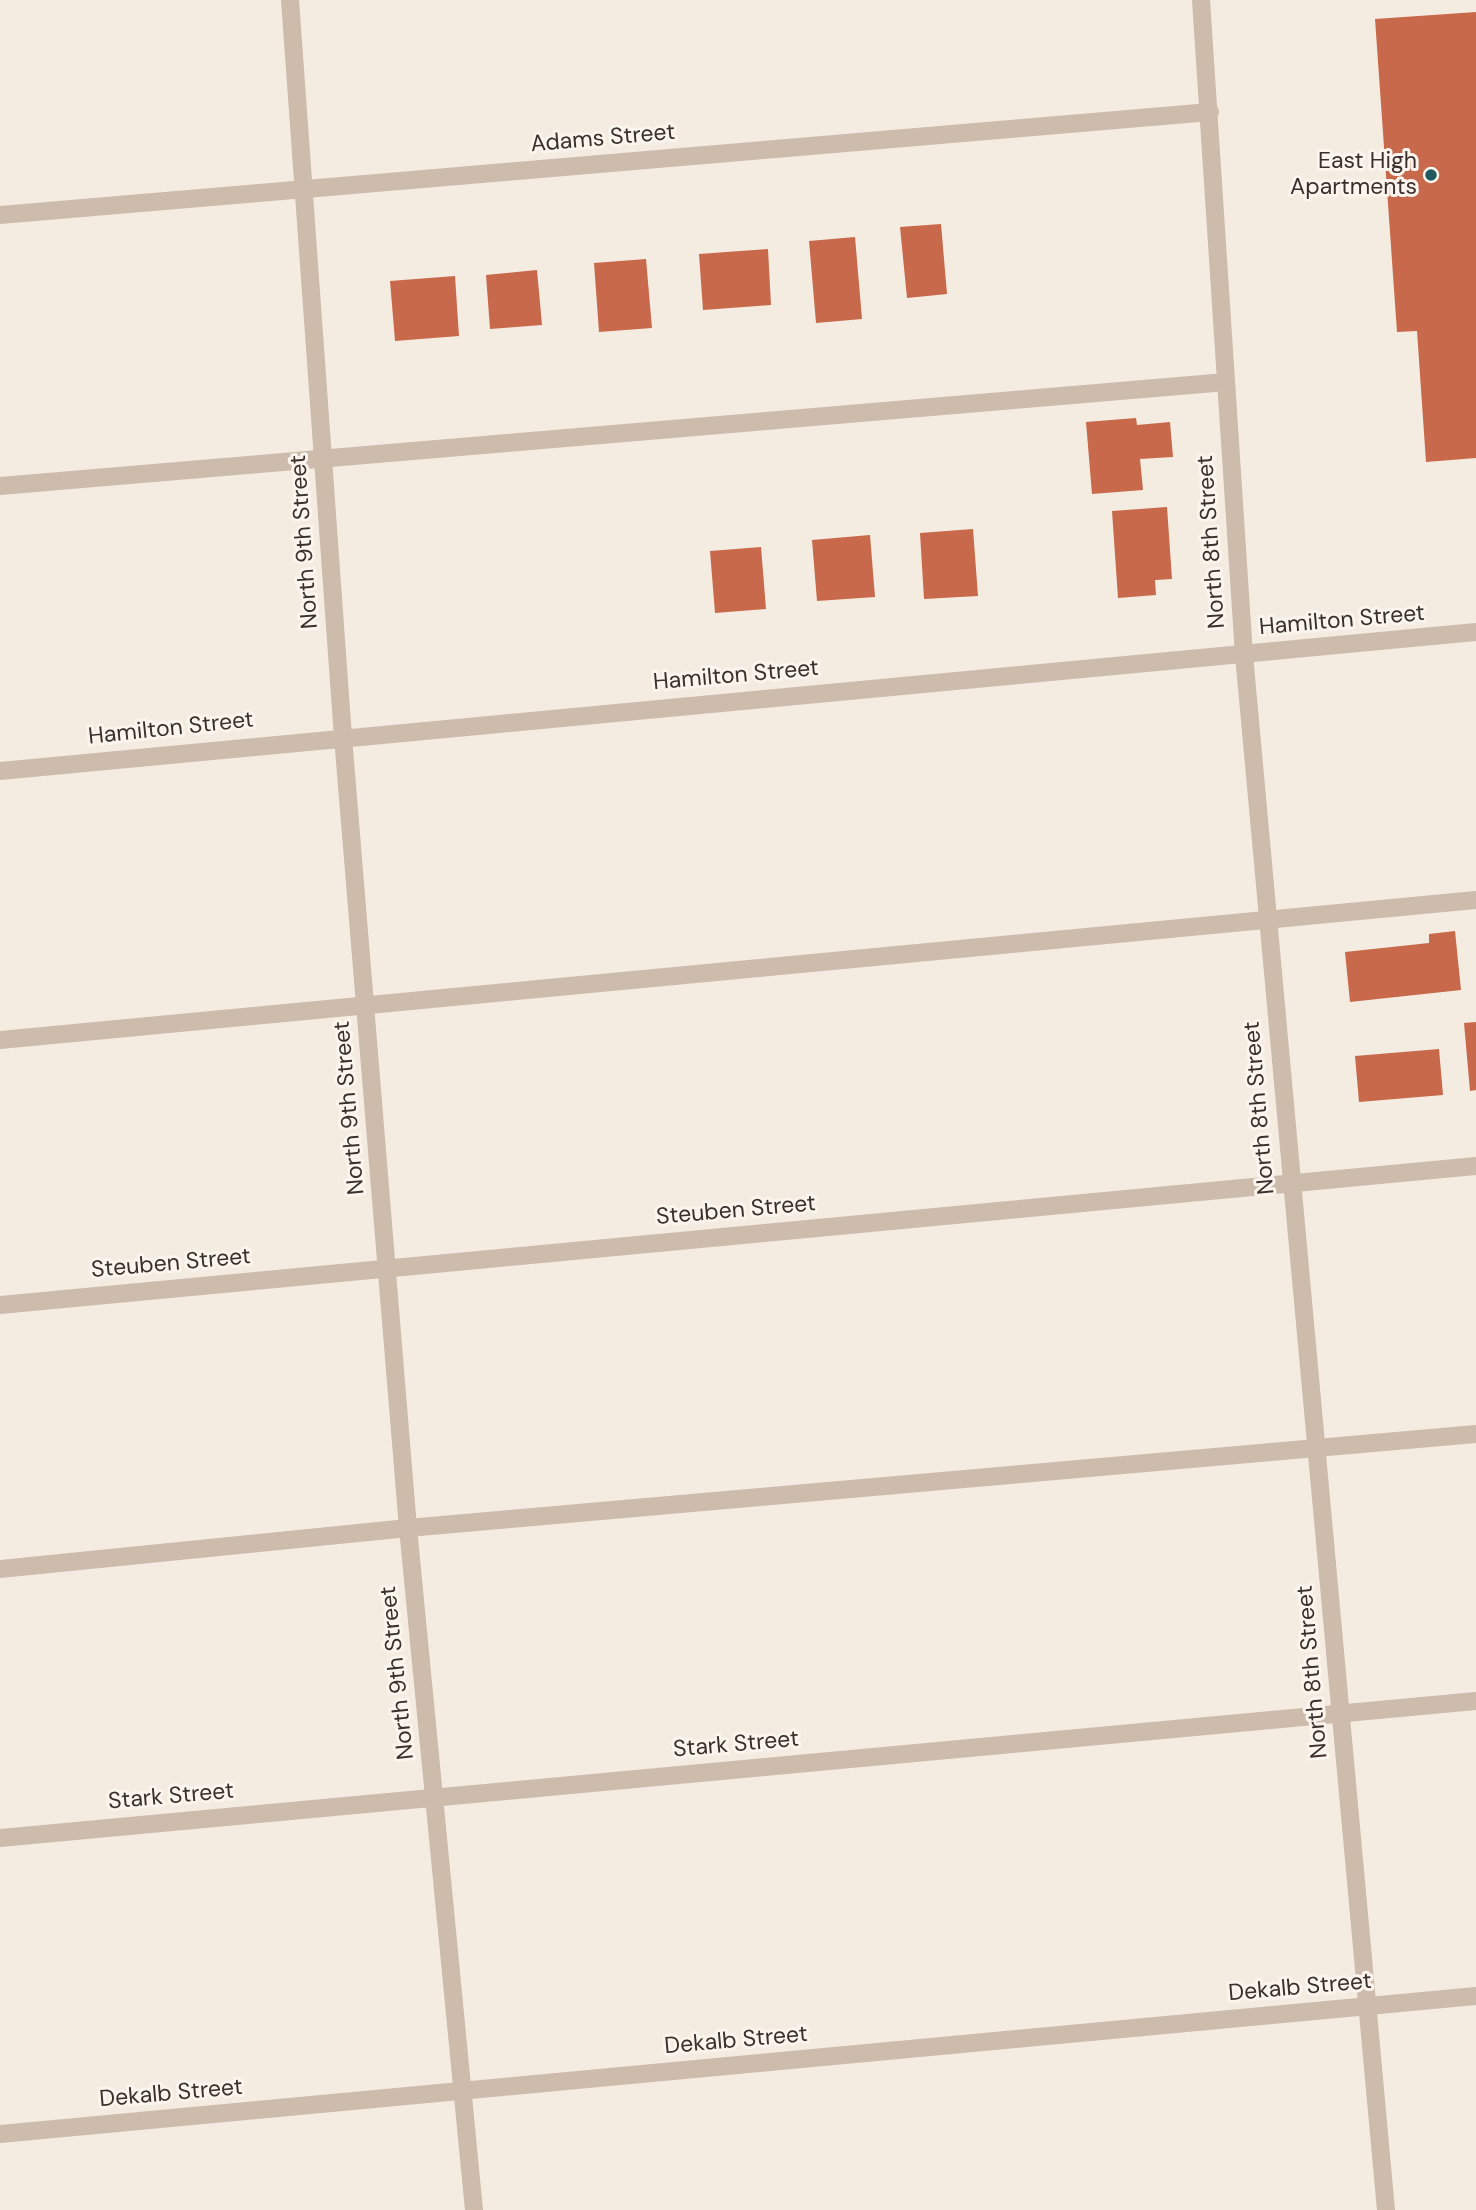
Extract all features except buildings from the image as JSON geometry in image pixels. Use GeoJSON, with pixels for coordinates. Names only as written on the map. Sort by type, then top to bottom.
{"type":"FeatureCollection","features":[{"type":"Feature","properties":{"kind":"street","name":"North 9th Street"},"geometry":{"type":"LineString","coordinates":[[290,0],[343,737],[408,1528],[474,2210]]}},
{"type":"Feature","properties":{"kind":"street","name":"North 8th Street"},"geometry":{"type":"LineString","coordinates":[[1201,0],[1244,654],[1386,2210]]}},
{"type":"Feature","properties":{"kind":"street","name":"Adams Street"},"geometry":{"type":"LineString","coordinates":[[0,215],[1210,111]]}},
{"type":"Feature","properties":{"kind":"street"},"geometry":{"type":"LineString","coordinates":[[0,486],[1226,382]]}},
{"type":"Feature","properties":{"kind":"street","name":"Hamilton Street"},"geometry":{"type":"LineString","coordinates":[[0,771],[1476,632]]}},
{"type":"Feature","properties":{"kind":"street"},"geometry":{"type":"LineString","coordinates":[[0,1040],[1476,900]]}},
{"type":"Feature","properties":{"kind":"street","name":"Steuben Street"},"geometry":{"type":"LineString","coordinates":[[0,1305],[1476,1166]]}},
{"type":"Feature","properties":{"kind":"street"},"geometry":{"type":"LineString","coordinates":[[0,1569],[408,1528],[1476,1434]]}},
{"type":"Feature","properties":{"kind":"street","name":"Stark Street"},"geometry":{"type":"LineString","coordinates":[[0,1838],[1476,1701]]}},
{"type":"Feature","properties":{"kind":"street","name":"Dekalb Street"},"geometry":{"type":"LineString","coordinates":[[0,2134],[1476,1996]]}},
{"type":"Feature","properties":{"kind":"place","name":"East High Apartments"},"geometry":{"type":"Point","coordinates":[1431,175]}}]}
